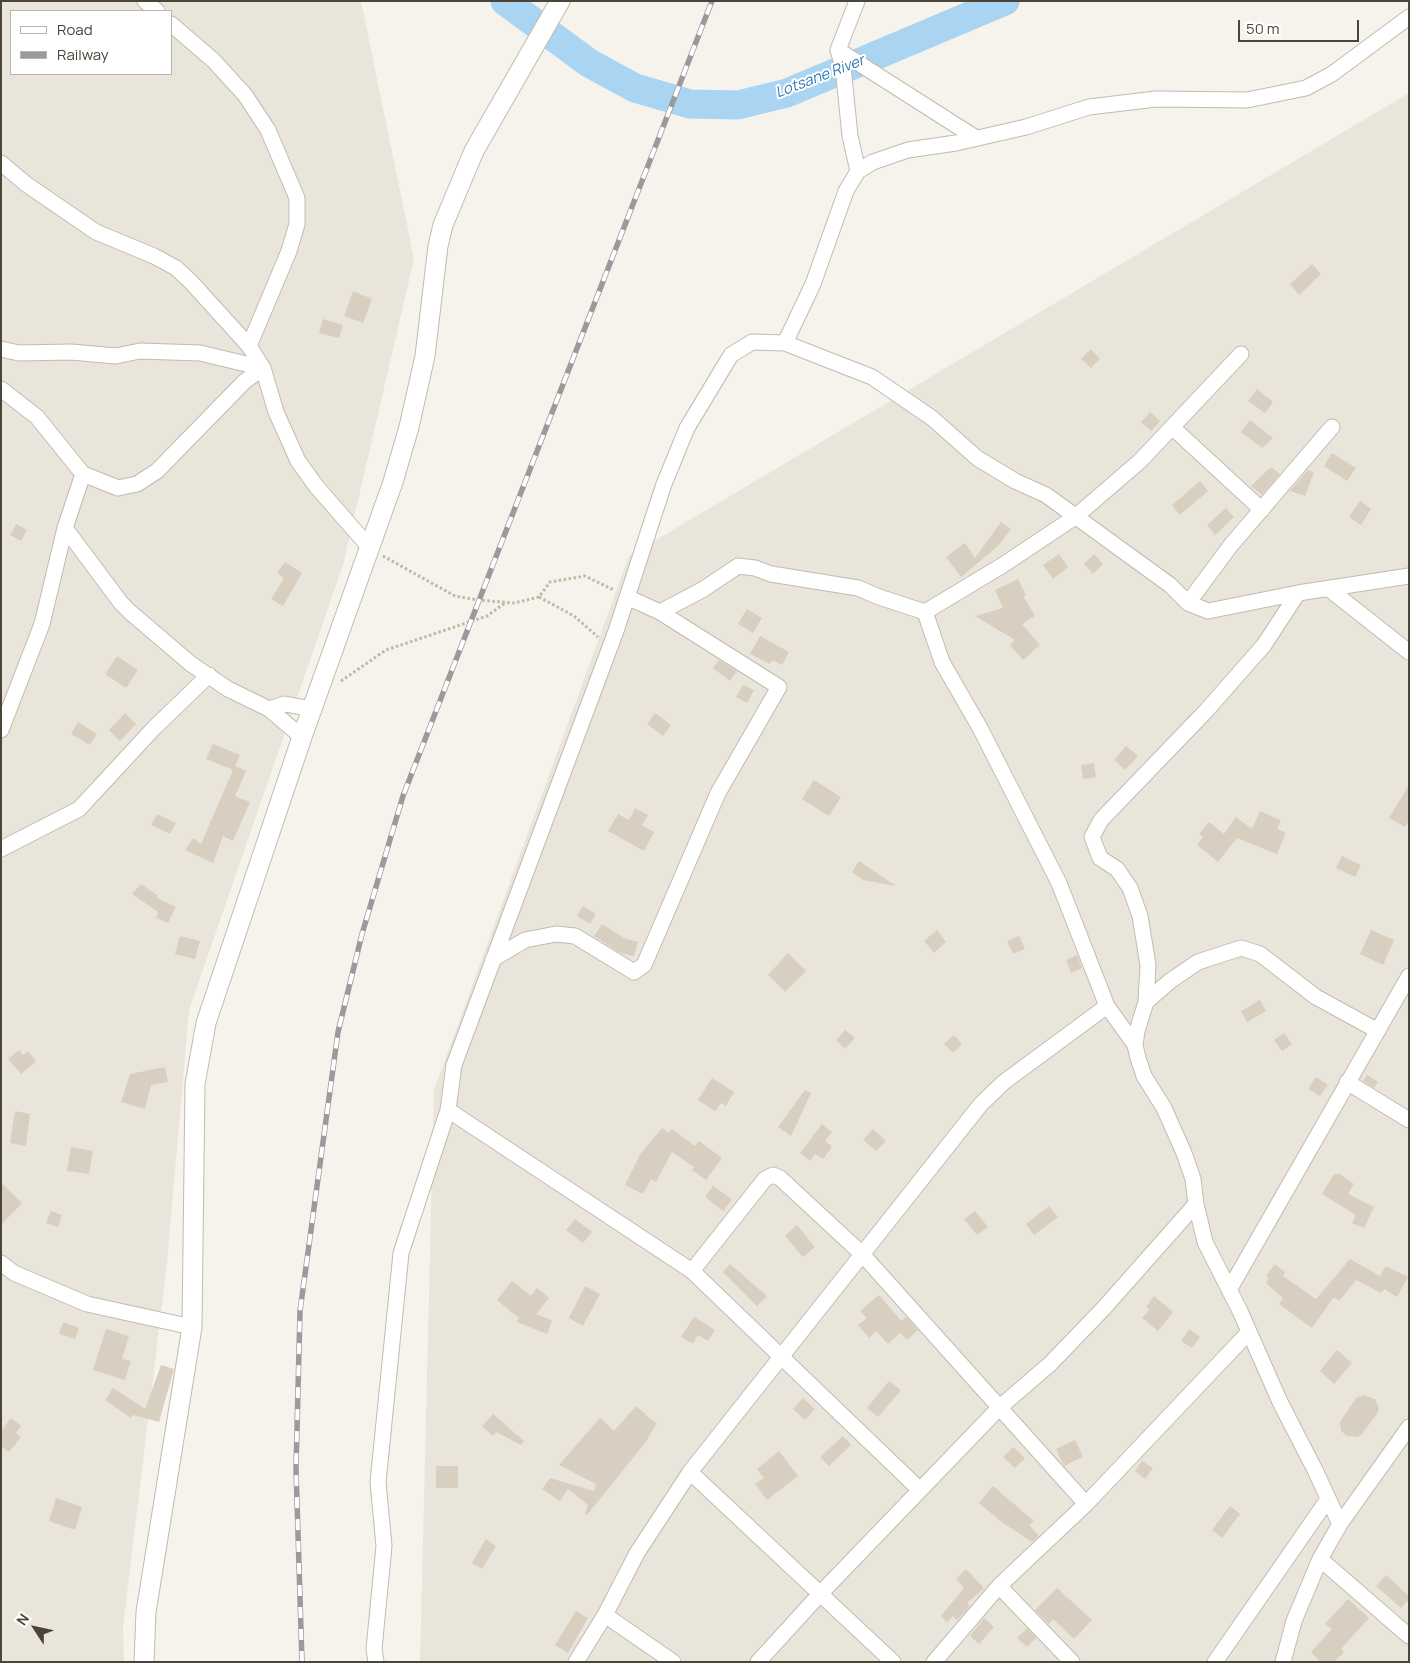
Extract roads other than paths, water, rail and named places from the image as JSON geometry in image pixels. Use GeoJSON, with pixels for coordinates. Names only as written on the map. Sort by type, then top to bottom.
{"type":"FeatureCollection","features":[{"type":"Feature","properties":{"kind":"street"},"geometry":{"type":"LineString","coordinates":[[145,1],[156,10]]}},
{"type":"Feature","properties":{"kind":"street"},"geometry":{"type":"LineString","coordinates":[[144,1662],[146,1612],[192,1328],[195,1084],[206,1023],[312,708],[393,482],[411,418],[425,356],[438,246],[443,225],[474,151],[560,1]]}},
{"type":"Feature","properties":{"kind":"street"},"geometry":{"type":"LineString","coordinates":[[857,1],[838,50],[843,67],[850,136],[858,171]]}},
{"type":"Feature","properties":{"kind":"street"},"geometry":{"type":"LineString","coordinates":[[785,343],[813,284],[841,203],[858,171],[873,162],[908,150],[1026,127],[1089,107],[1156,99],[1247,100],[1306,88],[1332,74],[1409,17]]}},
{"type":"Feature","properties":{"kind":"street"},"geometry":{"type":"LineString","coordinates":[[172,25],[212,60],[246,95],[268,130],[297,198],[297,224],[290,251],[249,346]]}},
{"type":"Feature","properties":{"kind":"street"},"geometry":{"type":"LineString","coordinates":[[838,50],[976,138]]}},
{"type":"Feature","properties":{"kind":"street"},"geometry":{"type":"LineString","coordinates":[[1,163],[26,184],[96,232],[154,256],[176,268],[249,346],[263,368],[276,412],[298,461],[316,486],[370,548]]}},
{"type":"Feature","properties":{"kind":"street"},"geometry":{"type":"LineString","coordinates":[[376,1662],[374,1649],[384,1546],[378,1482],[401,1253],[448,1110],[454,1065],[610,649],[664,484],[687,428],[731,355],[752,342],[785,343],[872,376],[932,418],[976,458],[1015,481],[1046,495],[1170,585],[1188,603],[1208,610],[1298,592],[1329,590],[1409,576]]}},
{"type":"Feature","properties":{"kind":"street"},"geometry":{"type":"LineString","coordinates":[[1,349],[19,352],[71,352],[116,356],[140,351],[200,353],[263,368]]}},
{"type":"Feature","properties":{"kind":"street"},"geometry":{"type":"LineString","coordinates":[[660,612],[702,590],[738,566],[755,568],[771,574],[858,588],[925,612],[988,575],[1074,517],[1140,461],[1240,354]]}},
{"type":"Feature","properties":{"kind":"street"},"geometry":{"type":"LineString","coordinates":[[1,389],[37,417],[83,474],[118,488],[144,480],[157,471],[246,381],[263,368]]}},
{"type":"Feature","properties":{"kind":"street"},"geometry":{"type":"LineString","coordinates":[[1172,427],[1262,510]]}},
{"type":"Feature","properties":{"kind":"street"},"geometry":{"type":"LineString","coordinates":[[1188,603],[1231,545],[1332,427]]}},
{"type":"Feature","properties":{"kind":"street"},"geometry":{"type":"LineString","coordinates":[[1,730],[42,624],[65,528],[83,474]]}},
{"type":"Feature","properties":{"kind":"street"},"geometry":{"type":"LineString","coordinates":[[65,528],[121,603],[192,664],[228,689],[269,709],[302,737]]}},
{"type":"Feature","properties":{"kind":"street"},"geometry":{"type":"LineString","coordinates":[[1329,590],[1409,652]]}},
{"type":"Feature","properties":{"kind":"street"},"geometry":{"type":"LineString","coordinates":[[1135,1045],[1137,1030],[1146,1002],[1148,965],[1140,916],[1130,888],[1117,870],[1100,858],[1092,837],[1101,820],[1206,711],[1264,645],[1298,592]]}},
{"type":"Feature","properties":{"kind":"street"},"geometry":{"type":"LineString","coordinates":[[493,959],[525,940],[556,934],[575,936],[634,972],[644,965],[718,792],[779,687],[771,680],[660,612],[627,597]]}},
{"type":"Feature","properties":{"kind":"street"},"geometry":{"type":"LineString","coordinates":[[925,612],[942,662],[980,728],[1059,883],[1107,1006],[1135,1045],[1144,1076],[1164,1108],[1193,1178],[1196,1204],[1205,1242],[1340,1524]]}},
{"type":"Feature","properties":{"kind":"street"},"geometry":{"type":"LineString","coordinates":[[1,849],[79,809],[154,728],[209,675]]}},
{"type":"Feature","properties":{"kind":"street"},"geometry":{"type":"LineString","coordinates":[[269,709],[285,704],[312,708]]}},
{"type":"Feature","properties":{"kind":"street"},"geometry":{"type":"LineString","coordinates":[[1146,1002],[1170,981],[1198,962],[1241,948],[1260,954],[1316,997],[1378,1031]]}},
{"type":"Feature","properties":{"kind":"street"},"geometry":{"type":"LineString","coordinates":[[1229,1290],[1409,976]]}},
{"type":"Feature","properties":{"kind":"street"},"geometry":{"type":"LineString","coordinates":[[576,1662],[606,1615],[637,1553],[690,1472],[981,1104],[1004,1082],[1107,1006]]}},
{"type":"Feature","properties":{"kind":"street"},"geometry":{"type":"LineString","coordinates":[[1347,1082],[1409,1120]]}},
{"type":"Feature","properties":{"kind":"street"},"geometry":{"type":"LineString","coordinates":[[448,1110],[692,1271],[920,1490]]}},
{"type":"Feature","properties":{"kind":"street"},"geometry":{"type":"LineString","coordinates":[[692,1271],[765,1178],[773,1175],[780,1178],[862,1254],[1086,1504]]}},
{"type":"Feature","properties":{"kind":"street"},"geometry":{"type":"LineString","coordinates":[[758,1662],[820,1594],[999,1408],[1050,1364],[1151,1257],[1196,1204]]}},
{"type":"Feature","properties":{"kind":"street"},"geometry":{"type":"LineString","coordinates":[[1,1263],[14,1273],[87,1304],[192,1328]]}},
{"type":"Feature","properties":{"kind":"street"},"geometry":{"type":"LineString","coordinates":[[934,1662],[999,1586],[1086,1504],[1249,1332]]}},
{"type":"Feature","properties":{"kind":"street"},"geometry":{"type":"LineString","coordinates":[[1283,1662],[1294,1621],[1320,1559],[1340,1524],[1409,1427]]}},
{"type":"Feature","properties":{"kind":"street"},"geometry":{"type":"LineString","coordinates":[[690,1472],[893,1662]]}},
{"type":"Feature","properties":{"kind":"street"},"geometry":{"type":"LineString","coordinates":[[1215,1662],[1328,1499]]}},
{"type":"Feature","properties":{"kind":"street"},"geometry":{"type":"LineString","coordinates":[[1320,1559],[1409,1636]]}},
{"type":"Feature","properties":{"kind":"street"},"geometry":{"type":"LineString","coordinates":[[999,1586],[1072,1662]]}},
{"type":"Feature","properties":{"kind":"street"},"geometry":{"type":"LineString","coordinates":[[606,1615],[673,1662]]}},
{"type":"Feature","properties":{"kind":"waterway","name":"Lotsane River"},"geometry":{"type":"LineString","coordinates":[[505,1],[589,63],[635,88],[690,104],[738,105],[787,93],[1005,1]]}},
{"type":"Feature","properties":{"kind":"railway"},"geometry":{"type":"LineString","coordinates":[[302,1662],[296,1469],[300,1311],[338,1032],[362,934],[403,796],[712,1]]}}]}
